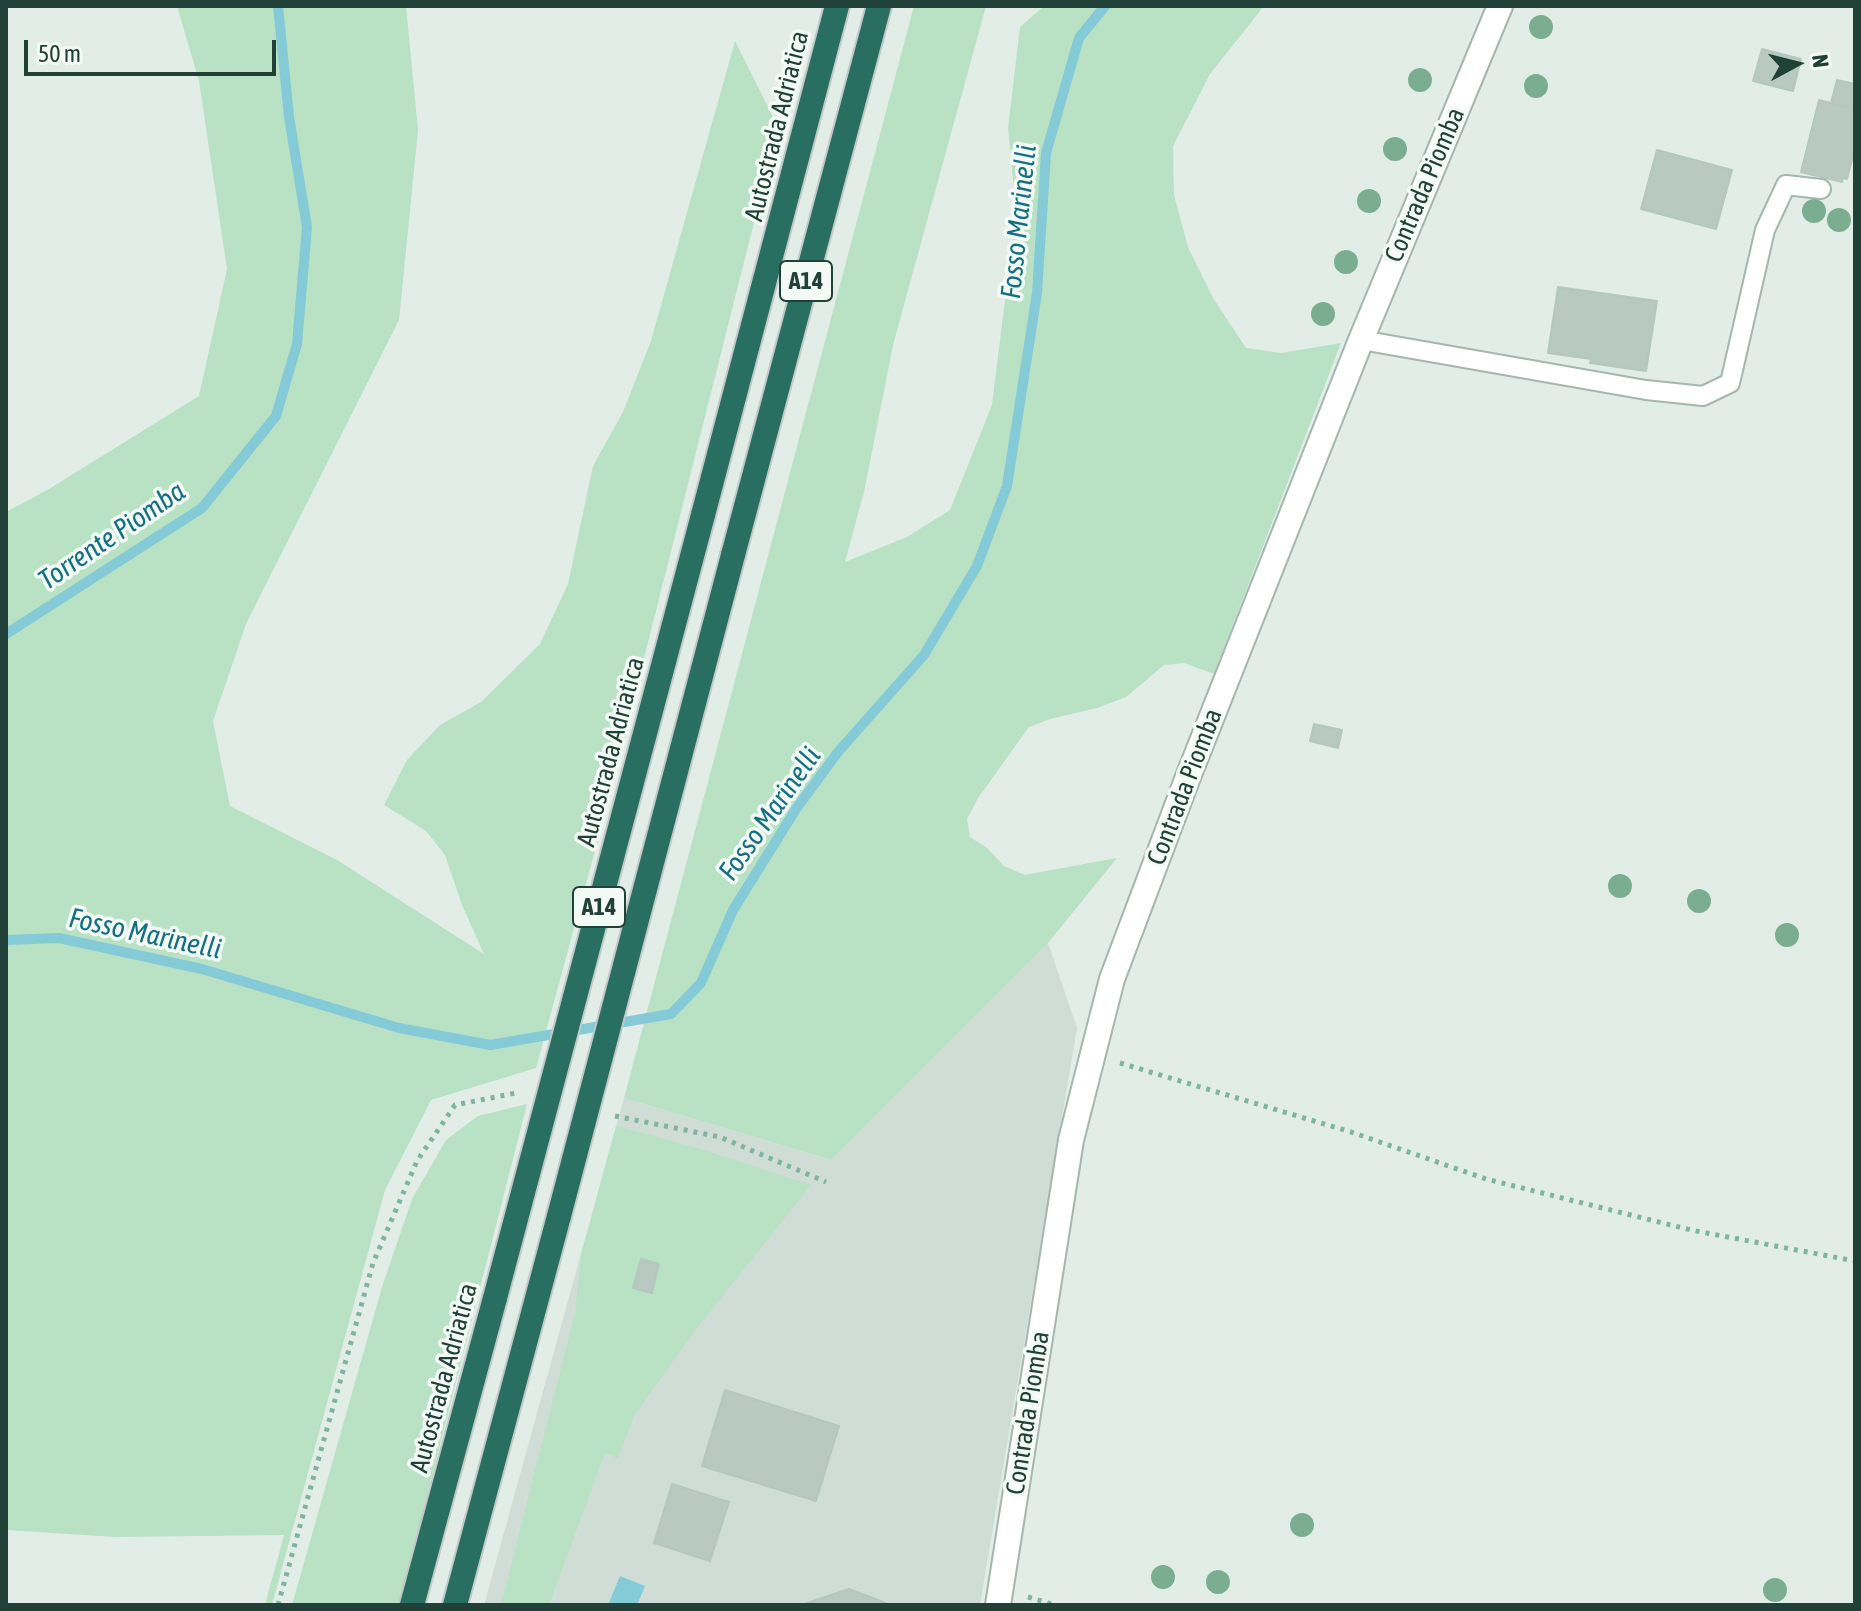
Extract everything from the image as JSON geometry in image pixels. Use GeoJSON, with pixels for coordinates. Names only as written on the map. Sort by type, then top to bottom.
{"type":"FeatureCollection","features":[{"type":"Feature","properties":{"kind":"highway","name":"Autostrada Adriatica"},"geometry":{"type":"LineString","coordinates":[[412,1605],[837,6]]}},
{"type":"Feature","properties":{"kind":"highway","name":"A14"},"geometry":{"type":"LineString","coordinates":[[455,1605],[879,6]]}},
{"type":"Feature","properties":{"kind":"street","name":"Contrada Piomba"},"geometry":{"type":"LineString","coordinates":[[998,1605],[1071,1140],[1112,979],[1188,777],[1361,340],[1500,6]]}},
{"type":"Feature","properties":{"kind":"lane"},"geometry":{"type":"LineString","coordinates":[[1361,340],[1646,390],[1703,396],[1730,383],[1765,230],[1786,185],[1821,189]]}},
{"type":"Feature","properties":{"kind":"path"},"geometry":{"type":"LineString","coordinates":[[1093,1055],[1351,1132],[1486,1179],[1691,1230],[1855,1261]]}},
{"type":"Feature","properties":{"kind":"path"},"geometry":{"type":"LineString","coordinates":[[278,1605],[373,1263],[417,1161],[455,1105],[516,1093]]}},
{"type":"Feature","properties":{"kind":"path"},"geometry":{"type":"LineString","coordinates":[[615,1116],[720,1137],[826,1182]]}},
{"type":"Feature","properties":{"kind":"shaded area"},"geometry":{"type":"Polygon","coordinates":[[[1048,943],[1077,1028],[980,1605],[484,1605],[624,1098],[832,1160],[1048,943]]]}},
{"type":"Feature","properties":{"kind":"green space"},"geometry":{"type":"Polygon","coordinates":[[[177,6],[406,6],[418,130],[399,320],[246,624],[213,721],[230,806],[337,860],[484,954],[462,905],[445,855],[426,831],[384,805],[407,760],[440,725],[481,702],[540,644],[568,584],[593,466],[623,412],[651,341],[735,41],[778,127],[602,825],[536,1068],[431,1100],[385,1190],[272,1605],[265,1605],[284,1535],[116,1537],[6,1530],[6,512],[49,489],[199,396],[227,269],[199,81],[177,6]]]}},
{"type":"Feature","properties":{"kind":"green space"},"geometry":{"type":"Polygon","coordinates":[[[914,6],[986,6],[893,345],[864,492],[845,562],[907,537],[950,510],[992,405],[1016,212],[1008,128],[1020,27],[1044,6],[1264,6],[1210,74],[1173,146],[1174,195],[1188,247],[1213,298],[1246,348],[1281,353],[1341,343],[1214,674],[1184,663],[1164,665],[1126,697],[1029,727],[978,798],[967,819],[970,837],[987,848],[1004,866],[1025,875],[1117,858],[1048,943],[832,1160],[624,1098],[914,6]]]}},
{"type":"Feature","properties":{"kind":"green space"},"geometry":{"type":"Polygon","coordinates":[[[527,1104],[399,1605],[292,1605],[382,1287],[412,1199],[446,1140],[478,1116],[527,1104]]]}},
{"type":"Feature","properties":{"kind":"green space"},"geometry":{"type":"Polygon","coordinates":[[[616,1126],[701,1149],[811,1185],[690,1337],[634,1416],[618,1458],[605,1453],[549,1605],[501,1605],[575,1313],[581,1255],[616,1126]]]}},
{"type":"Feature","properties":{"kind":"water"},"geometry":{"type":"Polygon","coordinates":[[[620,1576],[645,1586],[637,1605],[608,1605],[620,1576]]]}},
{"type":"Feature","properties":{"kind":"building"},"geometry":{"type":"Polygon","coordinates":[[[1762,49],[1801,59],[1793,91],[1753,81],[1762,49]]]}},
{"type":"Feature","properties":{"kind":"building"},"geometry":{"type":"Polygon","coordinates":[[[1837,80],[1855,84],[1855,109],[1831,103],[1837,80]]]}},
{"type":"Feature","properties":{"kind":"building"},"geometry":{"type":"Polygon","coordinates":[[[1819,100],[1855,109],[1855,148],[1847,179],[1843,178],[1842,182],[1801,172],[1819,100]]]}},
{"type":"Feature","properties":{"kind":"building"},"geometry":{"type":"Polygon","coordinates":[[[1657,150],[1732,170],[1716,229],[1641,209],[1657,150]]]}},
{"type":"Feature","properties":{"kind":"building"},"geometry":{"type":"Polygon","coordinates":[[[1558,287],[1657,301],[1646,371],[1548,353],[1558,287]]]}},
{"type":"Feature","properties":{"kind":"building"},"geometry":{"type":"Polygon","coordinates":[[[1314,724],[1342,730],[1338,748],[1310,741],[1314,724]]]}},
{"type":"Feature","properties":{"kind":"building"},"geometry":{"type":"Polygon","coordinates":[[[641,1259],[659,1264],[652,1293],[633,1288],[641,1259]]]}},
{"type":"Feature","properties":{"kind":"building"},"geometry":{"type":"Polygon","coordinates":[[[725,1390],[839,1426],[816,1501],[702,1466],[725,1390]]]}},
{"type":"Feature","properties":{"kind":"building"},"geometry":{"type":"Polygon","coordinates":[[[672,1484],[729,1502],[710,1561],[654,1543],[672,1484]]]}},
{"type":"Feature","properties":{"kind":"building"},"geometry":{"type":"Polygon","coordinates":[[[849,1589],[891,1605],[801,1605],[849,1589]]]}},
{"type":"Feature","properties":{"kind":"waterway","name":"Torrente Piomba"},"geometry":{"type":"LineString","coordinates":[[6,634],[202,508],[276,416],[297,344],[307,227],[289,117],[278,6]]}},
{"type":"Feature","properties":{"kind":"waterway","name":"Fosso Marinelli"},"geometry":{"type":"LineString","coordinates":[[6,940],[59,938],[202,969],[399,1028],[490,1045],[671,1014],[701,983],[733,910],[796,809],[838,752],[924,655],[977,566],[1007,486],[1037,293],[1046,153],[1079,38],[1105,6]]}}]}
